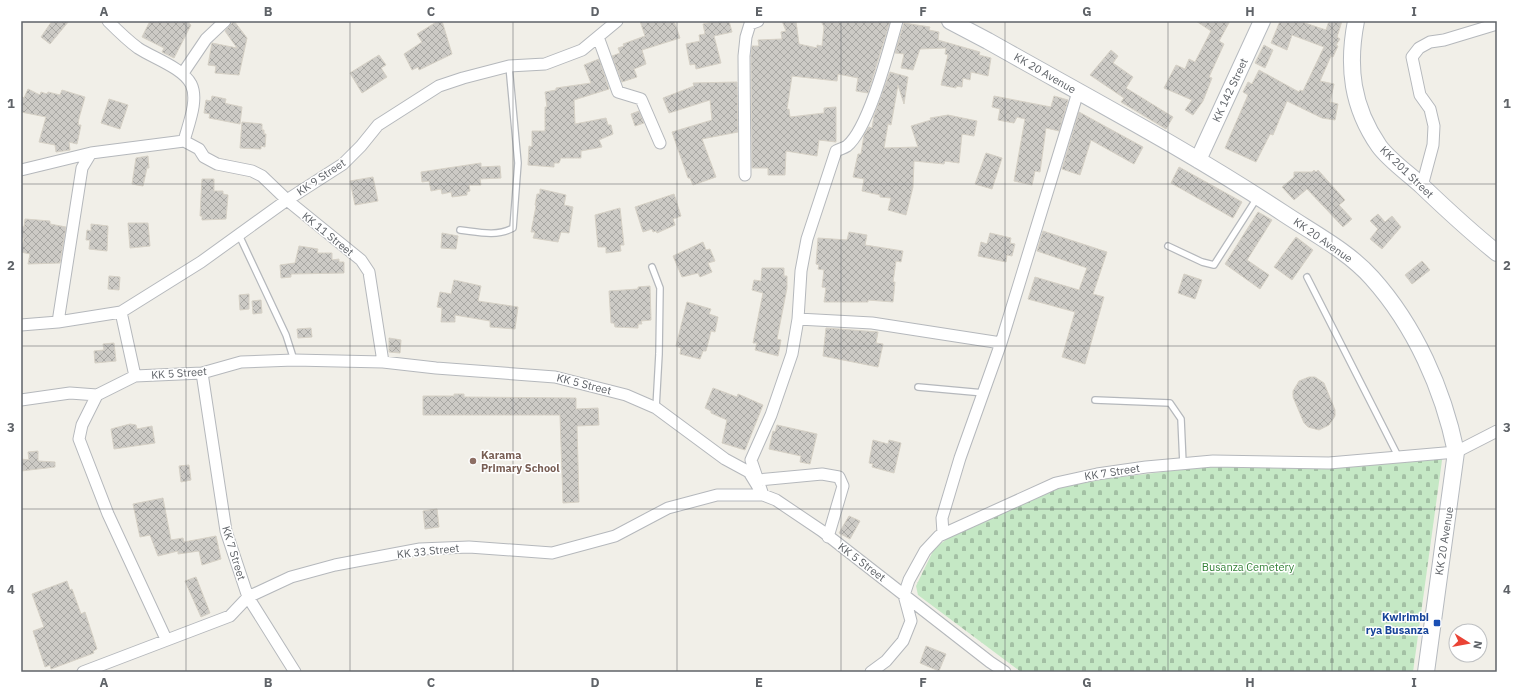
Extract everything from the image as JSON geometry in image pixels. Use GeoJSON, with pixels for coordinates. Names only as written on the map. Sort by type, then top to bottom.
{"type":"FeatureCollection","features":[{"type":"Feature","properties":{"kind":"main road","name":"KK 20 Avenue"},"geometry":{"type":"LineString","coordinates":[[950,21],[988,40],[1259,196],[1348,255],[1371,276],[1387,295],[1407,324],[1427,364],[1449,419],[1456,452],[1426,672]]}},
{"type":"Feature","properties":{"kind":"main road","name":"KK 142 Street"},"geometry":{"type":"LineString","coordinates":[[1198,160],[1262,21]]}},
{"type":"Feature","properties":{"kind":"main road","name":"KK 201 Street"},"geometry":{"type":"LineString","coordinates":[[1356,21],[1351,58],[1356,99],[1364,120],[1380,147],[1439,204],[1497,253]]}},
{"type":"Feature","properties":{"kind":"street"},"geometry":{"type":"LineString","coordinates":[[21,170],[91,153],[184,141],[193,104],[191,84],[183,73],[136,47],[108,21]]}},
{"type":"Feature","properties":{"kind":"street"},"geometry":{"type":"LineString","coordinates":[[183,73],[206,39],[225,21]]}},
{"type":"Feature","properties":{"kind":"street","name":"KK 9 Street"},"geometry":{"type":"LineString","coordinates":[[21,325],[58,322],[121,312],[201,262],[287,200],[343,164],[361,146],[378,125],[440,86],[463,78],[509,66],[545,64],[582,50],[616,21]]}},
{"type":"Feature","properties":{"kind":"street"},"geometry":{"type":"LineString","coordinates":[[746,175],[744,56],[746,37],[750,24],[758,21]]}},
{"type":"Feature","properties":{"kind":"street"},"geometry":{"type":"LineString","coordinates":[[763,495],[751,460],[771,415],[792,354],[798,319],[801,271],[807,239],[836,151],[847,146],[862,125],[880,79],[897,21]]}},
{"type":"Feature","properties":{"kind":"street"},"geometry":{"type":"LineString","coordinates":[[1422,186],[1433,145],[1434,126],[1430,109],[1420,96],[1412,57],[1419,48],[1430,42],[1444,40],[1497,24]]}},
{"type":"Feature","properties":{"kind":"street"},"geometry":{"type":"LineString","coordinates":[[598,37],[618,92],[641,99],[660,143]]}},
{"type":"Feature","properties":{"kind":"street"},"geometry":{"type":"LineString","coordinates":[[943,533],[942,518],[960,458],[1001,343],[1078,92]]}},
{"type":"Feature","properties":{"kind":"street","name":"KK 11 Street"},"geometry":{"type":"LineString","coordinates":[[184,141],[199,149],[204,157],[217,164],[252,170],[262,176],[287,200],[361,260],[369,272],[383,362]]}},
{"type":"Feature","properties":{"kind":"street"},"geometry":{"type":"LineString","coordinates":[[58,322],[82,168],[91,153]]}},
{"type":"Feature","properties":{"kind":"street","name":"KK 5 Street"},"geometry":{"type":"LineString","coordinates":[[121,312],[135,376],[202,373],[241,362],[294,360],[383,362],[436,368],[555,377],[626,394],[656,408],[725,459],[749,472],[763,495],[776,500],[828,536],[990,662],[1005,672]]}},
{"type":"Feature","properties":{"kind":"street"},"geometry":{"type":"LineString","coordinates":[[798,319],[872,323],[1001,343]]}},
{"type":"Feature","properties":{"kind":"street","name":"KK 7 Street"},"geometry":{"type":"LineString","coordinates":[[202,373],[226,531],[248,597],[295,672]]}},
{"type":"Feature","properties":{"kind":"street"},"geometry":{"type":"LineString","coordinates":[[21,400],[70,393],[97,395],[135,376]]}},
{"type":"Feature","properties":{"kind":"street"},"geometry":{"type":"LineString","coordinates":[[97,395],[82,425],[80,438],[108,514],[166,639]]}},
{"type":"Feature","properties":{"kind":"street"},"geometry":{"type":"LineString","coordinates":[[1456,452],[1497,431]]}},
{"type":"Feature","properties":{"kind":"street","name":"KK 7 Street"},"geometry":{"type":"LineString","coordinates":[[904,595],[909,580],[926,551],[943,533],[1056,483],[1097,474],[1212,461],[1329,463],[1456,452]]}},
{"type":"Feature","properties":{"kind":"street"},"geometry":{"type":"LineString","coordinates":[[758,480],[822,474],[839,477],[843,486],[828,536]]}},
{"type":"Feature","properties":{"kind":"street","name":"KK 33 Street"},"geometry":{"type":"LineString","coordinates":[[83,672],[166,639],[230,616],[248,597],[291,577],[335,565],[420,549],[469,547],[552,554],[615,536],[668,508],[717,495],[763,495]]}},
{"type":"Feature","properties":{"kind":"street"},"geometry":{"type":"LineString","coordinates":[[869,671],[886,661],[903,641],[911,621],[904,595]]}},
{"type":"Feature","properties":{"kind":"lane"},"geometry":{"type":"LineString","coordinates":[[460,230],[493,234],[506,232],[513,228],[518,163],[509,66]]}},
{"type":"Feature","properties":{"kind":"lane"},"geometry":{"type":"LineString","coordinates":[[1168,246],[1202,262],[1214,265],[1259,196]]}},
{"type":"Feature","properties":{"kind":"lane"},"geometry":{"type":"LineString","coordinates":[[239,235],[286,335],[294,360]]}},
{"type":"Feature","properties":{"kind":"lane"},"geometry":{"type":"LineString","coordinates":[[652,267],[660,288],[656,408]]}},
{"type":"Feature","properties":{"kind":"lane"},"geometry":{"type":"LineString","coordinates":[[1307,277],[1399,458]]}},
{"type":"Feature","properties":{"kind":"lane"},"geometry":{"type":"LineString","coordinates":[[918,387],[984,393]]}},
{"type":"Feature","properties":{"kind":"lane"},"geometry":{"type":"LineString","coordinates":[[1095,400],[1170,403],[1181,419],[1183,464]]}},
{"type":"Feature","properties":{"kind":"green space","name":"Busanza Cemetery"},"geometry":{"type":"Polygon","coordinates":[[[1443,453],[1413,672],[1021,672],[918,595],[916,586],[934,549],[952,535],[1063,486],[1113,478],[1245,462],[1443,453]]]}},
{"type":"Feature","properties":{"kind":"building"},"geometry":{"type":"Polygon","coordinates":[[[52,21],[69,21],[50,44],[41,37],[52,21]]]}},
{"type":"Feature","properties":{"kind":"building"},"geometry":{"type":"Polygon","coordinates":[[[150,21],[186,21],[191,25],[174,58],[162,52],[164,48],[142,37],[150,21]]]}},
{"type":"Feature","properties":{"kind":"building"},"geometry":{"type":"Polygon","coordinates":[[[234,21],[247,38],[239,75],[215,73],[216,66],[208,65],[212,43],[237,48],[225,31],[234,21]]]}},
{"type":"Feature","properties":{"kind":"building"},"geometry":{"type":"Polygon","coordinates":[[[438,21],[442,21],[452,54],[419,70],[418,67],[412,70],[404,54],[422,42],[417,34],[438,21]]]}},
{"type":"Feature","properties":{"kind":"building"},"geometry":{"type":"Polygon","coordinates":[[[640,21],[674,21],[680,38],[642,50],[646,64],[634,69],[637,77],[622,82],[612,56],[620,53],[618,48],[624,46],[623,44],[645,36],[640,21]]]}},
{"type":"Feature","properties":{"kind":"building"},"geometry":{"type":"Polygon","coordinates":[[[718,21],[729,21],[732,32],[714,36],[721,63],[696,69],[695,64],[690,65],[686,44],[700,41],[699,35],[705,34],[703,24],[718,21]]]}},
{"type":"Feature","properties":{"kind":"building"},"geometry":{"type":"Polygon","coordinates":[[[782,21],[796,21],[799,44],[817,48],[817,45],[822,46],[824,27],[821,21],[890,21],[868,93],[856,91],[858,78],[838,74],[837,81],[792,76],[787,109],[789,109],[790,117],[824,113],[824,108],[836,107],[836,142],[819,140],[817,156],[786,151],[785,175],[768,175],[768,168],[752,168],[751,56],[752,46],[759,46],[758,40],[782,39],[781,32],[786,31],[782,21]]]}},
{"type":"Feature","properties":{"kind":"building"},"geometry":{"type":"Polygon","coordinates":[[[1196,21],[1230,21],[1219,41],[1224,44],[1209,77],[1212,78],[1203,101],[1193,115],[1185,110],[1192,100],[1164,88],[1176,65],[1185,69],[1189,59],[1195,62],[1211,31],[1196,21]]]}},
{"type":"Feature","properties":{"kind":"building"},"geometry":{"type":"Polygon","coordinates":[[[1280,21],[1299,21],[1326,30],[1329,21],[1342,21],[1337,37],[1340,39],[1336,45],[1338,46],[1333,57],[1331,56],[1320,81],[1334,84],[1330,102],[1338,104],[1335,120],[1322,118],[1287,101],[1273,135],[1270,134],[1256,162],[1225,148],[1248,95],[1243,92],[1248,82],[1252,84],[1259,70],[1299,92],[1300,90],[1303,91],[1324,47],[1292,35],[1287,50],[1271,43],[1280,21]]]}},
{"type":"Feature","properties":{"kind":"building"},"geometry":{"type":"Polygon","coordinates":[[[904,23],[930,27],[929,30],[939,32],[938,40],[980,52],[979,55],[991,58],[988,76],[971,72],[970,80],[963,78],[962,87],[956,86],[956,88],[941,85],[948,55],[945,54],[946,48],[920,49],[913,70],[901,68],[904,54],[895,53],[904,23]]]}},
{"type":"Feature","properties":{"kind":"building"},"geometry":{"type":"Polygon","coordinates":[[[1264,45],[1273,50],[1265,68],[1255,63],[1264,45]]]}},
{"type":"Feature","properties":{"kind":"building"},"geometry":{"type":"Polygon","coordinates":[[[1111,50],[1118,56],[1113,63],[1133,77],[1126,88],[1173,117],[1166,129],[1121,102],[1124,98],[1090,75],[1111,50]]]}},
{"type":"Feature","properties":{"kind":"building"},"geometry":{"type":"Polygon","coordinates":[[[379,55],[386,65],[381,68],[387,77],[362,93],[350,73],[379,55]]]}},
{"type":"Feature","properties":{"kind":"building"},"geometry":{"type":"Polygon","coordinates":[[[599,59],[609,89],[574,100],[575,124],[606,118],[608,125],[611,125],[613,134],[599,140],[602,147],[581,151],[581,158],[561,158],[559,163],[554,163],[554,167],[528,165],[529,146],[532,147],[532,131],[545,131],[545,107],[547,107],[545,92],[556,90],[556,88],[591,83],[584,65],[599,59]]]}},
{"type":"Feature","properties":{"kind":"building"},"geometry":{"type":"Polygon","coordinates":[[[890,72],[908,77],[904,104],[898,85],[891,125],[888,124],[884,148],[918,147],[911,126],[931,120],[930,118],[948,115],[977,121],[974,136],[962,134],[959,163],[945,161],[944,164],[914,161],[913,187],[906,215],[888,210],[891,198],[880,197],[880,195],[862,191],[864,179],[853,177],[858,154],[861,154],[864,135],[869,127],[872,128],[874,116],[890,72]]]}},
{"type":"Feature","properties":{"kind":"building"},"geometry":{"type":"Polygon","coordinates":[[[737,82],[738,132],[702,139],[716,177],[693,185],[690,178],[688,178],[672,132],[712,120],[710,100],[669,113],[663,98],[694,86],[693,83],[737,82]]]}},
{"type":"Feature","properties":{"kind":"building"},"geometry":{"type":"Polygon","coordinates":[[[28,89],[40,95],[41,92],[47,94],[48,92],[60,95],[62,90],[85,97],[79,118],[78,125],[81,125],[77,144],[69,142],[70,150],[56,152],[55,145],[39,142],[46,117],[21,112],[21,96],[24,98],[28,89]]]}},
{"type":"Feature","properties":{"kind":"building"},"geometry":{"type":"Polygon","coordinates":[[[212,96],[226,99],[225,103],[242,107],[240,124],[209,118],[210,114],[204,113],[206,100],[211,101],[212,96]]]}},
{"type":"Feature","properties":{"kind":"building"},"geometry":{"type":"Polygon","coordinates":[[[994,96],[1051,107],[1054,96],[1068,100],[1059,131],[1046,128],[1040,172],[1035,171],[1032,185],[1014,181],[1025,119],[1017,117],[1014,123],[998,120],[1000,109],[992,107],[994,96]]]}},
{"type":"Feature","properties":{"kind":"building"},"geometry":{"type":"Polygon","coordinates":[[[109,99],[128,105],[120,129],[101,123],[109,99]]]}},
{"type":"Feature","properties":{"kind":"building"},"geometry":{"type":"Polygon","coordinates":[[[639,111],[644,123],[635,126],[631,114],[639,111]]]}},
{"type":"Feature","properties":{"kind":"building"},"geometry":{"type":"Polygon","coordinates":[[[1079,112],[1143,147],[1134,164],[1091,140],[1080,175],[1062,169],[1079,112]]]}},
{"type":"Feature","properties":{"kind":"building"},"geometry":{"type":"Polygon","coordinates":[[[242,122],[262,124],[262,130],[264,130],[264,134],[266,134],[265,147],[261,146],[261,149],[240,148],[242,122]]]}},
{"type":"Feature","properties":{"kind":"building"},"geometry":{"type":"Polygon","coordinates":[[[986,153],[1002,158],[992,189],[975,184],[986,153]]]}},
{"type":"Feature","properties":{"kind":"building"},"geometry":{"type":"Polygon","coordinates":[[[148,156],[149,168],[147,168],[143,186],[132,184],[136,158],[148,156]]]}},
{"type":"Feature","properties":{"kind":"building"},"geometry":{"type":"Polygon","coordinates":[[[481,163],[481,167],[500,166],[501,178],[480,179],[481,185],[469,185],[470,191],[467,192],[467,195],[452,197],[451,192],[442,194],[441,189],[431,191],[429,181],[422,182],[421,172],[481,163]]]}},
{"type":"Feature","properties":{"kind":"building"},"geometry":{"type":"Polygon","coordinates":[[[1179,167],[1242,202],[1233,218],[1171,183],[1179,167]]]}},
{"type":"Feature","properties":{"kind":"building"},"geometry":{"type":"Polygon","coordinates":[[[1314,170],[1316,172],[1318,170],[1345,200],[1339,205],[1352,219],[1343,227],[1307,189],[1294,200],[1282,187],[1294,177],[1294,172],[1312,172],[1314,170]]]}},
{"type":"Feature","properties":{"kind":"building"},"geometry":{"type":"Polygon","coordinates":[[[373,177],[378,201],[355,205],[350,181],[373,177]]]}},
{"type":"Feature","properties":{"kind":"building"},"geometry":{"type":"Polygon","coordinates":[[[202,179],[214,179],[214,191],[223,191],[223,194],[228,195],[226,219],[202,220],[202,216],[200,216],[202,179]]]}},
{"type":"Feature","properties":{"kind":"building"},"geometry":{"type":"Polygon","coordinates":[[[540,189],[566,195],[564,205],[573,207],[569,233],[561,232],[558,242],[533,238],[535,232],[531,232],[537,194],[540,194],[540,189]]]}},
{"type":"Feature","properties":{"kind":"building"},"geometry":{"type":"Polygon","coordinates":[[[674,194],[681,216],[673,219],[675,225],[657,233],[656,231],[653,232],[652,229],[643,232],[635,207],[674,194]]]}},
{"type":"Feature","properties":{"kind":"building"},"geometry":{"type":"Polygon","coordinates":[[[620,208],[624,245],[620,245],[621,251],[606,253],[606,247],[598,247],[595,215],[620,208]]]}},
{"type":"Feature","properties":{"kind":"building"},"geometry":{"type":"Polygon","coordinates":[[[1258,212],[1272,220],[1247,260],[1269,275],[1260,289],[1225,264],[1258,212]]]}},
{"type":"Feature","properties":{"kind":"building"},"geometry":{"type":"Polygon","coordinates":[[[1378,214],[1385,222],[1392,216],[1401,227],[1382,249],[1370,239],[1378,229],[1370,221],[1378,214]]]}},
{"type":"Feature","properties":{"kind":"building"},"geometry":{"type":"Polygon","coordinates":[[[25,219],[50,221],[50,224],[66,227],[60,263],[28,264],[30,254],[21,252],[24,238],[21,238],[21,226],[24,227],[25,219]]]}},
{"type":"Feature","properties":{"kind":"building"},"geometry":{"type":"Polygon","coordinates":[[[128,223],[148,223],[150,246],[130,248],[128,223]]]}},
{"type":"Feature","properties":{"kind":"building"},"geometry":{"type":"Polygon","coordinates":[[[91,224],[108,226],[107,251],[89,249],[90,240],[86,240],[87,230],[91,231],[91,224]]]}},
{"type":"Feature","properties":{"kind":"building"},"geometry":{"type":"Polygon","coordinates":[[[1043,231],[1107,252],[1093,294],[1104,297],[1085,364],[1062,357],[1075,312],[1028,299],[1035,277],[1079,290],[1087,268],[1037,251],[1043,231]]]}},
{"type":"Feature","properties":{"kind":"building"},"geometry":{"type":"Polygon","coordinates":[[[849,232],[867,235],[865,245],[903,251],[901,262],[896,261],[893,282],[895,282],[893,302],[868,300],[868,302],[824,302],[826,288],[822,287],[824,270],[818,269],[819,265],[816,264],[818,238],[847,240],[849,232]]]}},
{"type":"Feature","properties":{"kind":"building"},"geometry":{"type":"Polygon","coordinates":[[[442,233],[458,236],[456,249],[441,248],[442,233]]]}},
{"type":"Feature","properties":{"kind":"building"},"geometry":{"type":"Polygon","coordinates":[[[990,233],[1011,238],[1010,243],[1015,244],[1012,256],[1007,255],[1006,262],[978,256],[981,242],[987,244],[990,233]]]}},
{"type":"Feature","properties":{"kind":"building"},"geometry":{"type":"Polygon","coordinates":[[[1296,237],[1313,250],[1292,280],[1274,267],[1296,237]]]}},
{"type":"Feature","properties":{"kind":"building"},"geometry":{"type":"Polygon","coordinates":[[[703,242],[706,250],[710,249],[715,261],[708,263],[712,272],[700,277],[698,273],[682,277],[673,256],[703,242]]]}},
{"type":"Feature","properties":{"kind":"building"},"geometry":{"type":"Polygon","coordinates":[[[299,246],[318,249],[317,253],[332,253],[332,260],[339,259],[339,262],[344,262],[344,273],[291,274],[291,277],[281,278],[280,265],[295,263],[299,246]]]}},
{"type":"Feature","properties":{"kind":"building"},"geometry":{"type":"Polygon","coordinates":[[[1422,261],[1430,270],[1412,284],[1405,275],[1422,261]]]}},
{"type":"Feature","properties":{"kind":"building"},"geometry":{"type":"Polygon","coordinates":[[[762,268],[784,268],[784,276],[787,276],[787,288],[777,339],[781,340],[778,356],[755,350],[757,343],[753,343],[763,293],[752,290],[754,280],[761,281],[762,268]]]}},
{"type":"Feature","properties":{"kind":"building"},"geometry":{"type":"Polygon","coordinates":[[[1184,274],[1202,280],[1195,299],[1178,293],[1184,274]]]}},
{"type":"Feature","properties":{"kind":"building"},"geometry":{"type":"Polygon","coordinates":[[[109,276],[120,277],[119,290],[108,289],[109,276]]]}},
{"type":"Feature","properties":{"kind":"building"},"geometry":{"type":"Polygon","coordinates":[[[454,280],[481,286],[478,301],[518,307],[515,329],[490,327],[490,321],[455,315],[455,322],[441,322],[442,308],[437,307],[440,292],[451,294],[454,280]]]}},
{"type":"Feature","properties":{"kind":"building"},"geometry":{"type":"Polygon","coordinates":[[[650,286],[651,320],[641,321],[642,324],[638,324],[638,328],[615,327],[614,323],[611,323],[609,291],[638,289],[638,287],[650,286]]]}},
{"type":"Feature","properties":{"kind":"building"},"geometry":{"type":"Polygon","coordinates":[[[249,294],[249,309],[240,310],[239,295],[249,294]]]}},
{"type":"Feature","properties":{"kind":"building"},"geometry":{"type":"Polygon","coordinates":[[[261,300],[262,313],[253,314],[252,301],[261,300]]]}},
{"type":"Feature","properties":{"kind":"building"},"geometry":{"type":"Polygon","coordinates":[[[687,302],[711,309],[709,314],[718,317],[715,332],[711,331],[706,351],[703,351],[700,359],[680,354],[681,348],[676,346],[687,302]]]}},
{"type":"Feature","properties":{"kind":"building"},"geometry":{"type":"Polygon","coordinates":[[[311,328],[312,337],[298,338],[297,329],[311,328]]]}},
{"type":"Feature","properties":{"kind":"building"},"geometry":{"type":"Polygon","coordinates":[[[826,328],[878,332],[876,343],[883,344],[878,367],[823,356],[826,328]]]}},
{"type":"Feature","properties":{"kind":"building"},"geometry":{"type":"Polygon","coordinates":[[[389,338],[401,340],[400,353],[389,352],[389,338]]]}},
{"type":"Feature","properties":{"kind":"building"},"geometry":{"type":"Polygon","coordinates":[[[114,343],[116,361],[95,363],[94,351],[104,350],[103,344],[114,343]]]}},
{"type":"Feature","properties":{"kind":"building"},"geometry":{"type":"Polygon","coordinates":[[[1309,377],[1315,377],[1324,383],[1335,410],[1335,416],[1329,425],[1319,430],[1308,427],[1304,423],[1293,397],[1293,391],[1299,381],[1309,377]]]}},
{"type":"Feature","properties":{"kind":"building"},"geometry":{"type":"Polygon","coordinates":[[[713,388],[737,397],[738,394],[763,405],[745,450],[722,443],[727,420],[711,413],[711,411],[705,408],[713,388]]]}},
{"type":"Feature","properties":{"kind":"building"},"geometry":{"type":"Polygon","coordinates":[[[454,394],[464,394],[464,397],[576,398],[576,409],[598,408],[599,425],[577,426],[579,502],[563,503],[560,415],[423,415],[423,396],[454,396],[454,394]]]}},
{"type":"Feature","properties":{"kind":"building"},"geometry":{"type":"Polygon","coordinates":[[[130,424],[136,425],[137,429],[152,426],[155,443],[114,449],[111,429],[130,424]]]}},
{"type":"Feature","properties":{"kind":"building"},"geometry":{"type":"Polygon","coordinates":[[[777,425],[817,434],[810,464],[800,462],[801,456],[769,449],[773,431],[775,432],[777,425]]]}},
{"type":"Feature","properties":{"kind":"building"},"geometry":{"type":"Polygon","coordinates":[[[873,440],[888,444],[889,440],[901,443],[894,473],[872,467],[873,464],[869,463],[873,440]]]}},
{"type":"Feature","properties":{"kind":"building"},"geometry":{"type":"Polygon","coordinates":[[[38,451],[38,461],[55,462],[55,467],[21,471],[21,459],[29,460],[28,452],[38,451]]]}},
{"type":"Feature","properties":{"kind":"building"},"geometry":{"type":"Polygon","coordinates":[[[189,465],[191,480],[181,482],[179,466],[189,465]]]}},
{"type":"Feature","properties":{"kind":"building"},"geometry":{"type":"Polygon","coordinates":[[[163,498],[171,540],[183,538],[184,542],[216,536],[221,559],[202,565],[199,551],[178,554],[178,551],[158,556],[150,535],[140,537],[133,504],[163,498]]]}},
{"type":"Feature","properties":{"kind":"building"},"geometry":{"type":"Polygon","coordinates":[[[437,509],[439,527],[425,529],[423,511],[437,509]]]}},
{"type":"Feature","properties":{"kind":"building"},"geometry":{"type":"Polygon","coordinates":[[[849,516],[860,521],[850,539],[839,533],[849,516]]]}},
{"type":"Feature","properties":{"kind":"building"},"geometry":{"type":"Polygon","coordinates":[[[196,577],[210,613],[201,617],[185,581],[196,577]]]}},
{"type":"Feature","properties":{"kind":"building"},"geometry":{"type":"Polygon","coordinates":[[[67,581],[70,590],[72,589],[81,614],[85,612],[97,649],[93,651],[94,653],[51,669],[50,665],[45,667],[33,631],[44,627],[32,594],[67,581]]]}},
{"type":"Feature","properties":{"kind":"building"},"geometry":{"type":"Polygon","coordinates":[[[926,646],[946,654],[939,671],[920,663],[926,646]]]}},
{"type":"Feature","properties":{"kind":"place","name":"Karama Primary School"},"geometry":{"type":"Point","coordinates":[473,461]}},
{"type":"Feature","properties":{"kind":"place","name":"Kwirimbi rya Busanza"},"geometry":{"type":"Point","coordinates":[1437,623]}}]}
